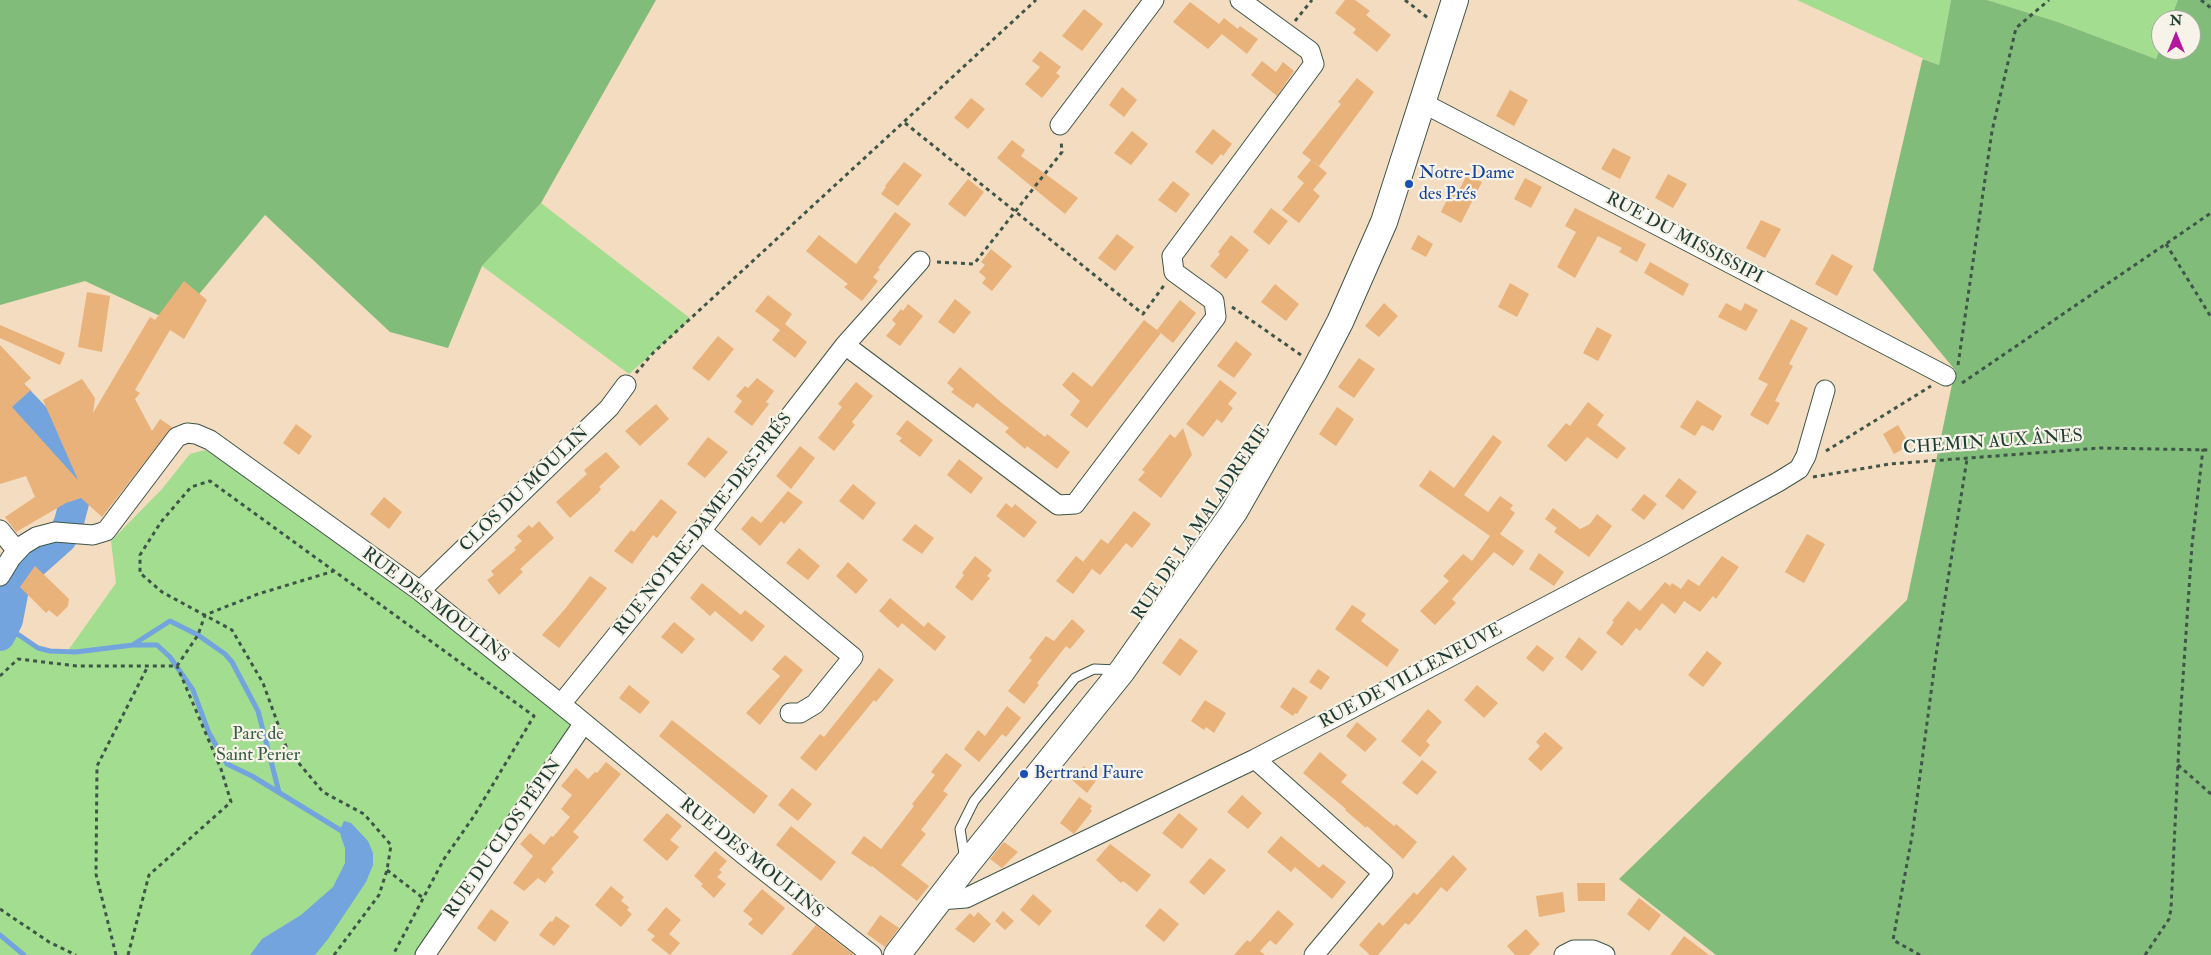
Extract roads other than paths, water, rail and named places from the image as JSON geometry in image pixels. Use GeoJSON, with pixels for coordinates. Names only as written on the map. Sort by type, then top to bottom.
{"type":"FeatureCollection","features":[{"type":"Feature","properties":{"kind":"main road","name":"RUE DE LA MALADRERIE"},"geometry":{"type":"LineString","coordinates":[[897,955],[966,865],[1122,671],[1234,512],[1319,363],[1340,322],[1384,222],[1455,0]]}},
{"type":"Feature","properties":{"kind":"street"},"geometry":{"type":"LineString","coordinates":[[1060,125],[1154,0]]}},
{"type":"Feature","properties":{"kind":"street"},"geometry":{"type":"LineString","coordinates":[[845,345],[1058,505],[1075,504],[1216,317],[1214,301],[1174,272],[1172,256],[1314,64],[1310,51],[1240,0]]}},
{"type":"Feature","properties":{"kind":"street","name":"RUE DU MISSISSIPI"},"geometry":{"type":"LineString","coordinates":[[1423,103],[1951,373]]}},
{"type":"Feature","properties":{"kind":"street","name":"RUE NOTRE-DAME-DES-PRÉS"},"geometry":{"type":"LineString","coordinates":[[561,704],[701,531],[845,345],[920,261]]}},
{"type":"Feature","properties":{"kind":"street","name":"CLOS DU MOULIN"},"geometry":{"type":"LineString","coordinates":[[420,591],[609,408],[626,385]]}},
{"type":"Feature","properties":{"kind":"street","name":"RUE DE VILLENEUVE"},"geometry":{"type":"LineString","coordinates":[[939,900],[966,898],[1084,843],[1255,759],[1656,549],[1778,482],[1799,469],[1806,456],[1826,390]]}},
{"type":"Feature","properties":{"kind":"street","name":"RUE DES MOULINS"},"geometry":{"type":"LineString","coordinates":[[0,576],[17,551],[36,537],[63,533],[93,535],[106,531],[178,437],[187,433],[196,434],[210,440],[420,591],[743,854],[872,955]]}},
{"type":"Feature","properties":{"kind":"street"},"geometry":{"type":"LineString","coordinates":[[0,530],[17,551]]}},
{"type":"Feature","properties":{"kind":"street"},"geometry":{"type":"LineString","coordinates":[[701,531],[853,657],[815,704],[800,713],[790,713]]}},
{"type":"Feature","properties":{"kind":"street","name":"RUE DU CLOS PÉPIN"},"geometry":{"type":"LineString","coordinates":[[425,955],[584,723]]}},
{"type":"Feature","properties":{"kind":"street"},"geometry":{"type":"LineString","coordinates":[[1255,759],[1383,873],[1314,955]]}},
{"type":"Feature","properties":{"kind":"street"},"geometry":{"type":"LineString","coordinates":[[1564,955],[1574,950],[1593,950],[1605,955]]}},
{"type":"Feature","properties":{"kind":"water"},"geometry":{"type":"Polygon","coordinates":[[[344,821],[351,823],[368,841],[373,853],[373,865],[366,882],[328,939],[315,955],[250,955],[262,939],[301,915],[333,887],[345,863],[345,848],[340,830],[344,821]]]}},
{"type":"Feature","properties":{"kind":"waterway"},"geometry":{"type":"LineString","coordinates":[[0,380],[35,417],[46,432],[60,457],[68,486],[75,499],[69,522],[62,538],[16,579],[8,620],[0,636]]}},
{"type":"Feature","properties":{"kind":"waterway"},"geometry":{"type":"LineString","coordinates":[[134,644],[170,621],[198,635],[225,654],[232,662],[258,711],[279,792]]}},
{"type":"Feature","properties":{"kind":"waterway"},"geometry":{"type":"LineString","coordinates":[[3,631],[19,635],[38,648],[50,651],[76,652],[133,645],[157,645],[170,657],[193,690],[209,733],[227,764],[252,776],[345,833]]}},
{"type":"Feature","properties":{"kind":"waterway"},"geometry":{"type":"LineString","coordinates":[[0,935],[24,955]]}},
{"type":"Feature","properties":{"kind":"place","name":"Notre-Dame des Prés"},"geometry":{"type":"Point","coordinates":[1409,184]}},
{"type":"Feature","properties":{"kind":"place","name":"Bertrand Faure"},"geometry":{"type":"Point","coordinates":[1024,774]}},
{"type":"Feature","properties":{"kind":"park label","name":"Parc de Saint Perier"},"geometry":{"type":"Point","coordinates":[258,745]}}]}
